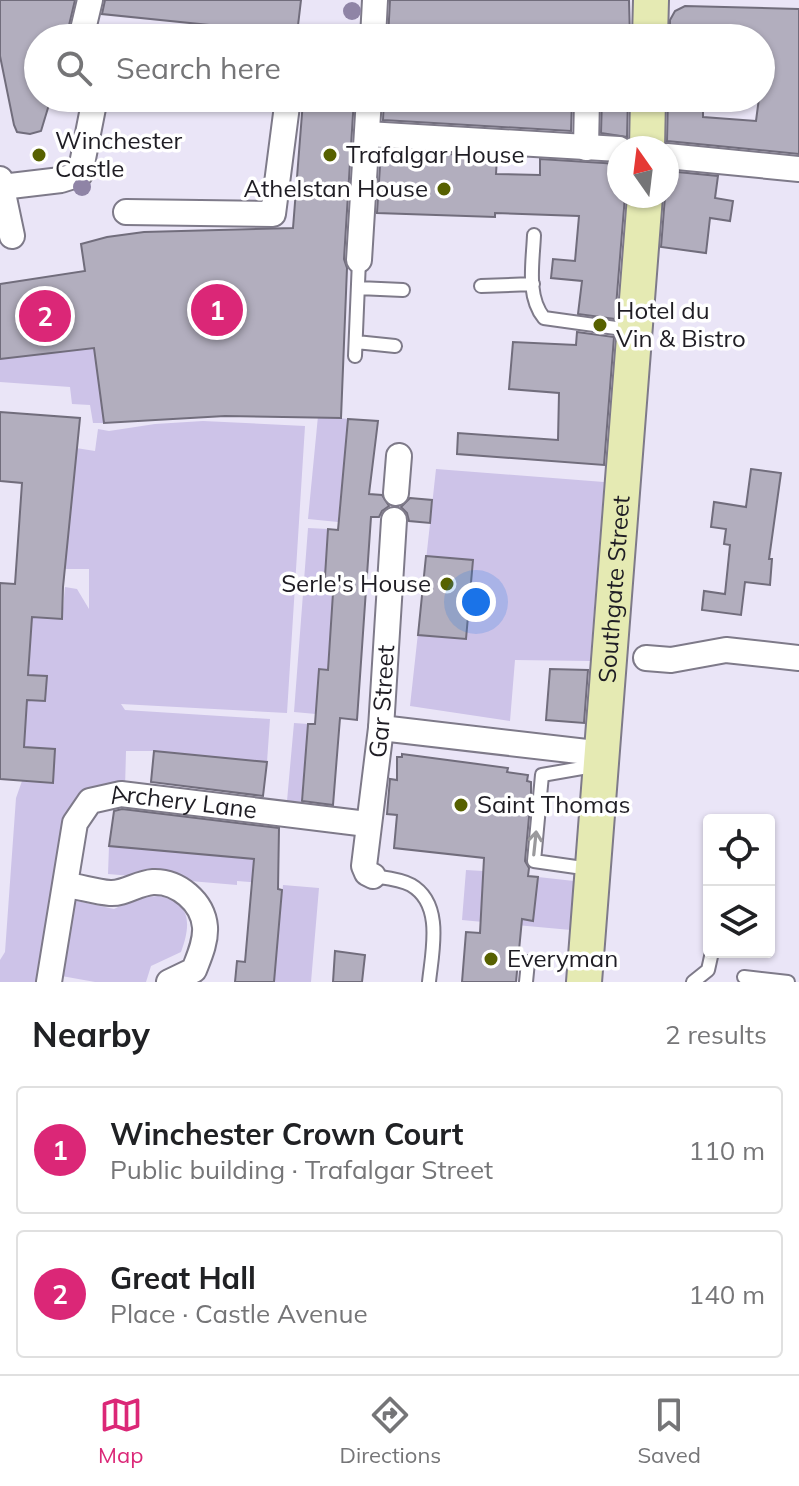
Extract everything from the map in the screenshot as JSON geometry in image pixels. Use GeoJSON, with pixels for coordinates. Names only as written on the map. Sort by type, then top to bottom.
{"type":"FeatureCollection","features":[{"type":"Feature","properties":{"kind":"main road"},"geometry":{"type":"LineString","coordinates":[[650,24],[651,0]]}},
{"type":"Feature","properties":{"kind":"main road"},"geometry":{"type":"LineString","coordinates":[[647,136],[648,112]]}},
{"type":"Feature","properties":{"kind":"main road","name":"Southgate Street"},"geometry":{"type":"LineString","coordinates":[[584,982],[644,208]]}},
{"type":"Feature","properties":{"kind":"street"},"geometry":{"type":"LineString","coordinates":[[84,24],[90,0]]}},
{"type":"Feature","properties":{"kind":"street"},"geometry":{"type":"LineString","coordinates":[[374,24],[375,0]]}},
{"type":"Feature","properties":{"kind":"street"},"geometry":{"type":"LineString","coordinates":[[12,236],[1,183],[61,180],[80,174],[92,112]]}},
{"type":"Feature","properties":{"kind":"street"},"geometry":{"type":"LineString","coordinates":[[126,212],[273,214],[286,112]]}},
{"type":"Feature","properties":{"kind":"street"},"geometry":{"type":"LineString","coordinates":[[359,260],[368,112]]}},
{"type":"Feature","properties":{"kind":"street"},"geometry":{"type":"LineString","coordinates":[[586,148],[587,112]]}},
{"type":"Feature","properties":{"kind":"street"},"geometry":{"type":"LineString","coordinates":[[367,134],[607,149]]}},
{"type":"Feature","properties":{"kind":"street"},"geometry":{"type":"LineString","coordinates":[[679,157],[799,169]]}},
{"type":"Feature","properties":{"kind":"street"},"geometry":{"type":"LineString","coordinates":[[396,493],[399,456]]}},
{"type":"Feature","properties":{"kind":"street","name":"Gar Street"},"geometry":{"type":"LineString","coordinates":[[373,876],[367,873],[364,866],[381,728],[394,520]]}},
{"type":"Feature","properties":{"kind":"street"},"geometry":{"type":"LineString","coordinates":[[646,658],[671,660],[726,650],[799,658]]}},
{"type":"Feature","properties":{"kind":"street"},"geometry":{"type":"LineString","coordinates":[[381,728],[603,759]]}},
{"type":"Feature","properties":{"kind":"street","name":"Archery Lane"},"geometry":{"type":"LineString","coordinates":[[49,982],[75,823],[90,801],[121,794],[367,824]]}},
{"type":"Feature","properties":{"kind":"street"},"geometry":{"type":"LineString","coordinates":[[67,885],[114,893],[154,882],[171,885],[187,893],[198,906],[205,926],[203,947],[194,970],[169,982]]}},
{"type":"Feature","properties":{"kind":"lane"},"geometry":{"type":"LineString","coordinates":[[534,235],[533,284],[537,309],[544,318],[634,330]]}},
{"type":"Feature","properties":{"kind":"lane"},"geometry":{"type":"LineString","coordinates":[[355,356],[359,260]]}},
{"type":"Feature","properties":{"kind":"lane"},"geometry":{"type":"LineString","coordinates":[[481,286],[533,284]]}},
{"type":"Feature","properties":{"kind":"lane"},"geometry":{"type":"LineString","coordinates":[[358,288],[403,290]]}},
{"type":"Feature","properties":{"kind":"lane"},"geometry":{"type":"LineString","coordinates":[[356,342],[395,346]]}},
{"type":"Feature","properties":{"kind":"lane"},"geometry":{"type":"LineString","coordinates":[[593,869],[534,861],[542,775],[603,759]]}},
{"type":"Feature","properties":{"kind":"lane"},"geometry":{"type":"LineString","coordinates":[[373,876],[412,886],[428,904],[433,920],[429,982]]}},
{"type":"Feature","properties":{"kind":"lane"},"geometry":{"type":"LineString","coordinates":[[693,982],[708,970],[711,958]]}},
{"type":"Feature","properties":{"kind":"lane"},"geometry":{"type":"LineString","coordinates":[[526,982],[528,962]]}},
{"type":"Feature","properties":{"kind":"lane"},"geometry":{"type":"LineString","coordinates":[[744,977],[788,982]]}},
{"type":"Feature","properties":{"kind":"shaded area"},"geometry":{"type":"Polygon","coordinates":[[[94,348],[104,423],[93,423],[90,405],[72,404],[70,387],[0,382],[0,359],[94,348]]]}},
{"type":"Feature","properties":{"kind":"shaded area"},"geometry":{"type":"Polygon","coordinates":[[[318,416],[348,419],[338,522],[308,519],[318,416]]]}},
{"type":"Feature","properties":{"kind":"shaded area"},"geometry":{"type":"Polygon","coordinates":[[[203,421],[305,426],[287,713],[121,704],[125,710],[270,719],[267,762],[126,751],[125,789],[88,796],[44,982],[0,982],[16,798],[22,781],[27,700],[45,700],[46,676],[28,675],[32,617],[62,619],[65,587],[77,589],[89,609],[89,569],[64,569],[76,448],[95,451],[98,429],[109,431],[203,421]]]}},
{"type":"Feature","properties":{"kind":"shaded area"},"geometry":{"type":"Polygon","coordinates":[[[436,469],[604,482],[590,661],[515,660],[510,721],[410,706],[436,469]]]}},
{"type":"Feature","properties":{"kind":"shaded area"},"geometry":{"type":"Polygon","coordinates":[[[308,528],[328,529],[324,591],[333,593],[328,670],[319,670],[316,714],[294,712],[308,528]]]}},
{"type":"Feature","properties":{"kind":"shaded area"},"geometry":{"type":"Polygon","coordinates":[[[294,723],[308,724],[301,802],[287,801],[294,723]]]}},
{"type":"Feature","properties":{"kind":"shaded area"},"geometry":{"type":"Polygon","coordinates":[[[109,846],[278,858],[276,884],[237,881],[237,885],[108,874],[109,846]]]}},
{"type":"Feature","properties":{"kind":"shaded area"},"geometry":{"type":"Polygon","coordinates":[[[466,870],[483,871],[509,918],[532,921],[538,877],[574,881],[571,930],[462,920],[466,870]]]}},
{"type":"Feature","properties":{"kind":"shaded area"},"geometry":{"type":"Polygon","coordinates":[[[283,885],[319,888],[311,982],[274,982],[283,885]]]}},
{"type":"Feature","properties":{"kind":"shaded area"},"geometry":{"type":"Polygon","coordinates":[[[158,896],[177,903],[183,909],[186,933],[181,952],[151,966],[146,982],[95,982],[56,975],[68,899],[114,909],[137,898],[158,896]]]}},
{"type":"Feature","properties":{"kind":"building"},"geometry":{"type":"Polygon","coordinates":[[[0,0],[75,0],[69,24],[24,24],[24,112],[47,112],[41,131],[30,134],[17,132],[0,56],[0,0]]]}},
{"type":"Feature","properties":{"kind":"building"},"geometry":{"type":"Polygon","coordinates":[[[105,0],[301,0],[298,24],[200,24],[102,14],[105,0]]]}},
{"type":"Feature","properties":{"kind":"building"},"geometry":{"type":"Polygon","coordinates":[[[390,0],[629,0],[630,24],[389,24],[390,0]]]}},
{"type":"Feature","properties":{"kind":"building"},"geometry":{"type":"Polygon","coordinates":[[[685,6],[799,9],[799,154],[679,142],[679,136],[667,136],[668,112],[703,112],[703,117],[756,121],[757,112],[775,112],[775,24],[670,24],[675,11],[685,6]]]}},
{"type":"Feature","properties":{"kind":"building"},"geometry":{"type":"Polygon","coordinates":[[[302,112],[353,112],[344,259],[347,268],[341,418],[225,416],[104,423],[94,348],[0,359],[0,284],[85,271],[81,244],[144,232],[293,228],[302,112]]]}},
{"type":"Feature","properties":{"kind":"building"},"geometry":{"type":"Polygon","coordinates":[[[383,112],[572,112],[571,131],[383,120],[383,112]]]}},
{"type":"Feature","properties":{"kind":"building"},"geometry":{"type":"Polygon","coordinates":[[[602,112],[628,112],[627,136],[601,133],[602,112]]]}},
{"type":"Feature","properties":{"kind":"building"},"geometry":{"type":"Polygon","coordinates":[[[381,150],[497,157],[496,174],[540,175],[540,159],[607,163],[607,208],[624,208],[615,319],[578,314],[582,281],[551,278],[553,259],[575,261],[579,216],[377,213],[381,150]]]}},
{"type":"Feature","properties":{"kind":"building"},"geometry":{"type":"Polygon","coordinates":[[[679,172],[718,176],[715,198],[733,201],[730,221],[710,218],[706,253],[661,247],[664,208],[679,208],[679,172]]]}},
{"type":"Feature","properties":{"kind":"building"},"geometry":{"type":"Polygon","coordinates":[[[577,332],[614,337],[604,465],[457,454],[458,433],[558,440],[559,393],[509,389],[513,342],[576,345],[577,332]]]}},
{"type":"Feature","properties":{"kind":"building"},"geometry":{"type":"Polygon","coordinates":[[[0,412],[80,418],[62,619],[32,617],[28,675],[47,676],[45,701],[27,700],[24,747],[55,749],[53,783],[0,779],[0,583],[15,584],[22,483],[0,481],[0,412]]]}},
{"type":"Feature","properties":{"kind":"building"},"geometry":{"type":"Polygon","coordinates":[[[348,419],[378,421],[369,494],[382,495],[389,506],[379,517],[371,517],[357,720],[340,718],[333,805],[302,801],[308,724],[315,724],[319,669],[328,670],[333,593],[324,592],[328,529],[338,530],[348,419]]]}},
{"type":"Feature","properties":{"kind":"building"},"geometry":{"type":"Polygon","coordinates":[[[751,469],[781,473],[769,559],[772,559],[770,585],[745,582],[741,615],[702,610],[704,591],[725,594],[730,545],[724,544],[726,529],[711,527],[714,502],[746,507],[751,469]]]}},
{"type":"Feature","properties":{"kind":"building"},"geometry":{"type":"Polygon","coordinates":[[[410,498],[432,500],[430,523],[409,521],[401,507],[410,498]]]}},
{"type":"Feature","properties":{"kind":"building","name":"Serle's House"},"geometry":{"type":"Polygon","coordinates":[[[426,556],[473,560],[466,639],[418,635],[426,556]]]}},
{"type":"Feature","properties":{"kind":"building"},"geometry":{"type":"Polygon","coordinates":[[[550,669],[588,670],[584,723],[546,720],[550,669]]]}},
{"type":"Feature","properties":{"kind":"building"},"geometry":{"type":"Polygon","coordinates":[[[154,751],[267,762],[263,796],[151,782],[154,751]]]}},
{"type":"Feature","properties":{"kind":"building","name":"Saint Thomas"},"geometry":{"type":"Polygon","coordinates":[[[402,754],[508,768],[507,772],[528,775],[531,795],[525,861],[529,868],[528,876],[538,877],[533,921],[522,919],[516,982],[462,982],[466,932],[480,933],[484,858],[394,848],[397,815],[387,814],[390,779],[397,780],[397,757],[402,757],[402,754]]]}},
{"type":"Feature","properties":{"kind":"building"},"geometry":{"type":"Polygon","coordinates":[[[122,809],[279,828],[278,889],[282,890],[274,982],[235,982],[237,961],[245,962],[254,859],[109,846],[114,811],[122,809]]]}},
{"type":"Feature","properties":{"kind":"building"},"geometry":{"type":"Polygon","coordinates":[[[335,951],[365,955],[362,982],[333,982],[335,951]]]}},
{"type":"Feature","properties":{"kind":"place","name":"Winchester Castle"},"geometry":{"type":"Point","coordinates":[39,155]}},
{"type":"Feature","properties":{"kind":"place","name":"Trafalgar House"},"geometry":{"type":"Point","coordinates":[330,155]}},
{"type":"Feature","properties":{"kind":"place","name":"Athelstan House"},"geometry":{"type":"Point","coordinates":[444,189]}},
{"type":"Feature","properties":{"kind":"place","name":"Winchester Crown Court"},"geometry":{"type":"Point","coordinates":[217,310]}},
{"type":"Feature","properties":{"kind":"place","name":"Great Hall"},"geometry":{"type":"Point","coordinates":[45,316]}},
{"type":"Feature","properties":{"kind":"place","name":"Hotel du Vin & Bistro"},"geometry":{"type":"Point","coordinates":[600,325]}},
{"type":"Feature","properties":{"kind":"place","name":"Serle's House"},"geometry":{"type":"Point","coordinates":[447,584]}},
{"type":"Feature","properties":{"kind":"place","name":"Saint Thomas"},"geometry":{"type":"Point","coordinates":[461,805]}},
{"type":"Feature","properties":{"kind":"place","name":"Everyman"},"geometry":{"type":"Point","coordinates":[491,959]}}]}
